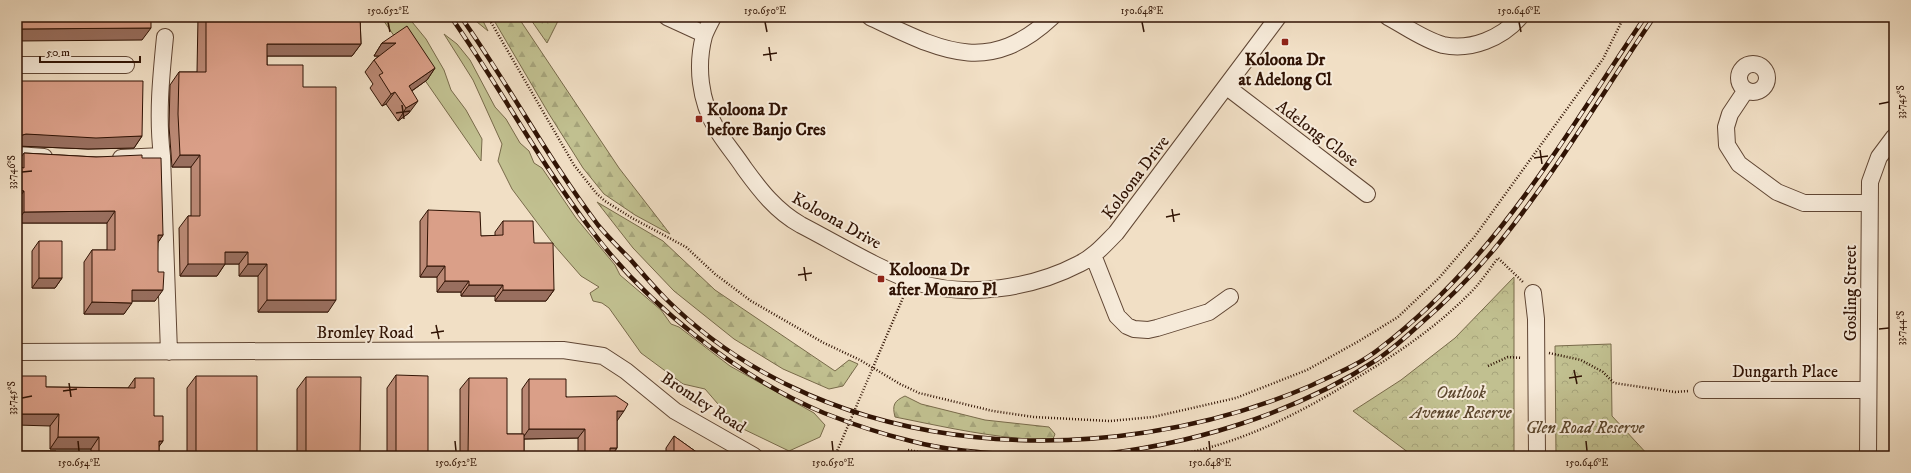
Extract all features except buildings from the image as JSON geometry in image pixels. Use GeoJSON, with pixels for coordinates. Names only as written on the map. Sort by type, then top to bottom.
{"type":"FeatureCollection","features":[{"type":"Feature","properties":{"kind":"street"},"geometry":{"type":"LineString","coordinates":[[667,17],[704,34]]}},
{"type":"Feature","properties":{"kind":"street","name":"Koloona Drive"},"geometry":{"type":"LineString","coordinates":[[713,17],[704,34],[701,58],[701,86],[709,114],[722,137],[767,198],[785,215],[797,223],[911,280],[943,288],[988,290],[1036,280],[1079,264],[1093,255],[1116,233],[1278,17]]}},
{"type":"Feature","properties":{"kind":"street"},"geometry":{"type":"LineString","coordinates":[[870,17],[927,44],[948,51],[974,53],[1009,46],[1039,29],[1052,17]]}},
{"type":"Feature","properties":{"kind":"street"},"geometry":{"type":"LineString","coordinates":[[1388,17],[1432,41],[1455,46],[1478,44],[1489,40],[1509,28],[1520,17]]}},
{"type":"Feature","properties":{"kind":"street"},"geometry":{"type":"LineString","coordinates":[[165,37],[159,92],[159,134],[162,156],[169,352]]}},
{"type":"Feature","properties":{"kind":"street"},"geometry":{"type":"LineString","coordinates":[[17,65],[126,65]]}},
{"type":"Feature","properties":{"kind":"street","name":"Adelong Close"},"geometry":{"type":"LineString","coordinates":[[1227,87],[1367,194]]}},
{"type":"Feature","properties":{"kind":"street"},"geometry":{"type":"LineString","coordinates":[[1746,90],[1730,114],[1726,127],[1727,146],[1738,164],[1777,192],[1804,203],[1869,203]]}},
{"type":"Feature","properties":{"kind":"street","name":"Gosling Street"},"geometry":{"type":"LineString","coordinates":[[1868,456],[1870,182],[1876,163],[1894,137]]}},
{"type":"Feature","properties":{"kind":"street"},"geometry":{"type":"LineString","coordinates":[[17,155],[56,157]]}},
{"type":"Feature","properties":{"kind":"street"},"geometry":{"type":"LineString","coordinates":[[102,158],[162,156]]}},
{"type":"Feature","properties":{"kind":"street"},"geometry":{"type":"LineString","coordinates":[[1093,255],[1117,316],[1127,326],[1134,329],[1148,330],[1157,328],[1209,312],[1230,297]]}},
{"type":"Feature","properties":{"kind":"street"},"geometry":{"type":"LineString","coordinates":[[1533,293],[1536,309],[1537,456]]}},
{"type":"Feature","properties":{"kind":"street","name":"Bromley Road"},"geometry":{"type":"LineString","coordinates":[[17,352],[563,350],[582,352],[603,356],[626,371],[675,411],[754,456]]}},
{"type":"Feature","properties":{"kind":"street","name":"Dungarth Place"},"geometry":{"type":"LineString","coordinates":[[1702,390],[1868,390]]}},
{"type":"Feature","properties":{"kind":"path"},"geometry":{"type":"LineString","coordinates":[[488,17],[574,164],[596,193],[605,201],[632,218],[686,247],[714,274],[751,302],[824,343],[919,393],[993,411],[1034,417],[1110,421],[1153,417],[1236,398],[1307,370],[1398,317],[1439,278],[1475,236],[1603,59],[1624,17]]}},
{"type":"Feature","properties":{"kind":"path"},"geometry":{"type":"LineString","coordinates":[[1171,456],[1219,444],[1254,431],[1300,412],[1335,392],[1404,349],[1468,296],[1498,258],[1533,293]]}},
{"type":"Feature","properties":{"kind":"path"},"geometry":{"type":"LineString","coordinates":[[836,456],[911,280]]}},
{"type":"Feature","properties":{"kind":"path"},"geometry":{"type":"LineString","coordinates":[[1488,366],[1508,357],[1536,355],[1581,360],[1604,372],[1614,383],[1675,392],[1702,390]]}},
{"type":"Feature","properties":{"kind":"path"},"geometry":{"type":"LineString","coordinates":[[908,450],[943,456]]}},
{"type":"Feature","properties":{"kind":"green space"},"geometry":{"type":"Polygon","coordinates":[[[381,17],[408,17],[426,39],[444,70],[451,90],[466,110],[482,139],[481,161],[381,17]]]}},
{"type":"Feature","properties":{"kind":"green space"},"geometry":{"type":"Polygon","coordinates":[[[471,17],[481,17],[488,31],[471,17]]]}},
{"type":"Feature","properties":{"kind":"green space"},"geometry":{"type":"Polygon","coordinates":[[[492,17],[518,17],[619,168],[670,234],[635,215],[604,194],[583,168],[549,114],[492,17]]]}},
{"type":"Feature","properties":{"kind":"green space"},"geometry":{"type":"Polygon","coordinates":[[[529,17],[560,17],[547,43],[529,17]]]}},
{"type":"Feature","properties":{"kind":"green space"},"geometry":{"type":"Polygon","coordinates":[[[444,34],[457,44],[470,60],[495,107],[506,119],[520,143],[529,151],[534,163],[542,168],[576,218],[615,265],[620,275],[661,310],[671,324],[679,327],[730,366],[814,413],[825,425],[820,437],[789,451],[737,426],[705,389],[683,384],[641,353],[609,308],[602,303],[593,301],[590,293],[599,287],[581,276],[554,245],[512,189],[498,161],[502,144],[473,80],[444,34]]]}},
{"type":"Feature","properties":{"kind":"green space"},"geometry":{"type":"Polygon","coordinates":[[[597,202],[663,241],[715,290],[835,371],[849,360],[858,364],[843,386],[829,389],[783,369],[734,339],[674,291],[633,248],[597,202]]]}},
{"type":"Feature","properties":{"kind":"green space","name":"Outlook Avenue Reserve"},"geometry":{"type":"Polygon","coordinates":[[[1514,277],[1514,451],[1509,456],[1413,456],[1353,411],[1401,380],[1455,338],[1514,277]]]}},
{"type":"Feature","properties":{"kind":"green space","name":"Glen Road Reserve"},"geometry":{"type":"Polygon","coordinates":[[[1611,344],[1612,416],[1649,456],[1556,456],[1555,346],[1611,344]]]}},
{"type":"Feature","properties":{"kind":"green space"},"geometry":{"type":"Polygon","coordinates":[[[905,396],[921,404],[985,420],[1049,427],[1055,434],[1053,439],[1030,440],[970,432],[895,417],[894,406],[898,400],[905,396]]]}},
{"type":"Feature","properties":{"kind":"railway"},"geometry":{"type":"LineString","coordinates":[[451,17],[537,152],[592,231],[614,259],[639,286],[696,336],[759,380],[792,398],[845,421],[889,435],[939,447],[1025,456]]}},
{"type":"Feature","properties":{"kind":"railway"},"geometry":{"type":"LineString","coordinates":[[461,17],[496,69],[562,174],[598,225],[666,299],[733,354],[808,394],[889,422],[974,437],[1061,440],[1147,432],[1231,414],[1310,386],[1371,355],[1421,314],[1459,276],[1493,236],[1526,195],[1645,17]]}},
{"type":"Feature","properties":{"kind":"railway"},"geometry":{"type":"LineString","coordinates":[[1086,456],[1162,444],[1200,436],[1238,425],[1275,412],[1311,396],[1345,379],[1378,359],[1409,334],[1451,296],[1500,242],[1541,187],[1654,17]]}},
{"type":"Feature","properties":{"kind":"place","name":"Koloona Dr at Adelong Cl"},"geometry":{"type":"Point","coordinates":[1285,42]}},
{"type":"Feature","properties":{"kind":"place","name":"Koloona Dr before Banjo Cres"},"geometry":{"type":"Point","coordinates":[699,119]}},
{"type":"Feature","properties":{"kind":"place","name":"Koloona Dr after Monaro Pl"},"geometry":{"type":"Point","coordinates":[881,279]}}]}
